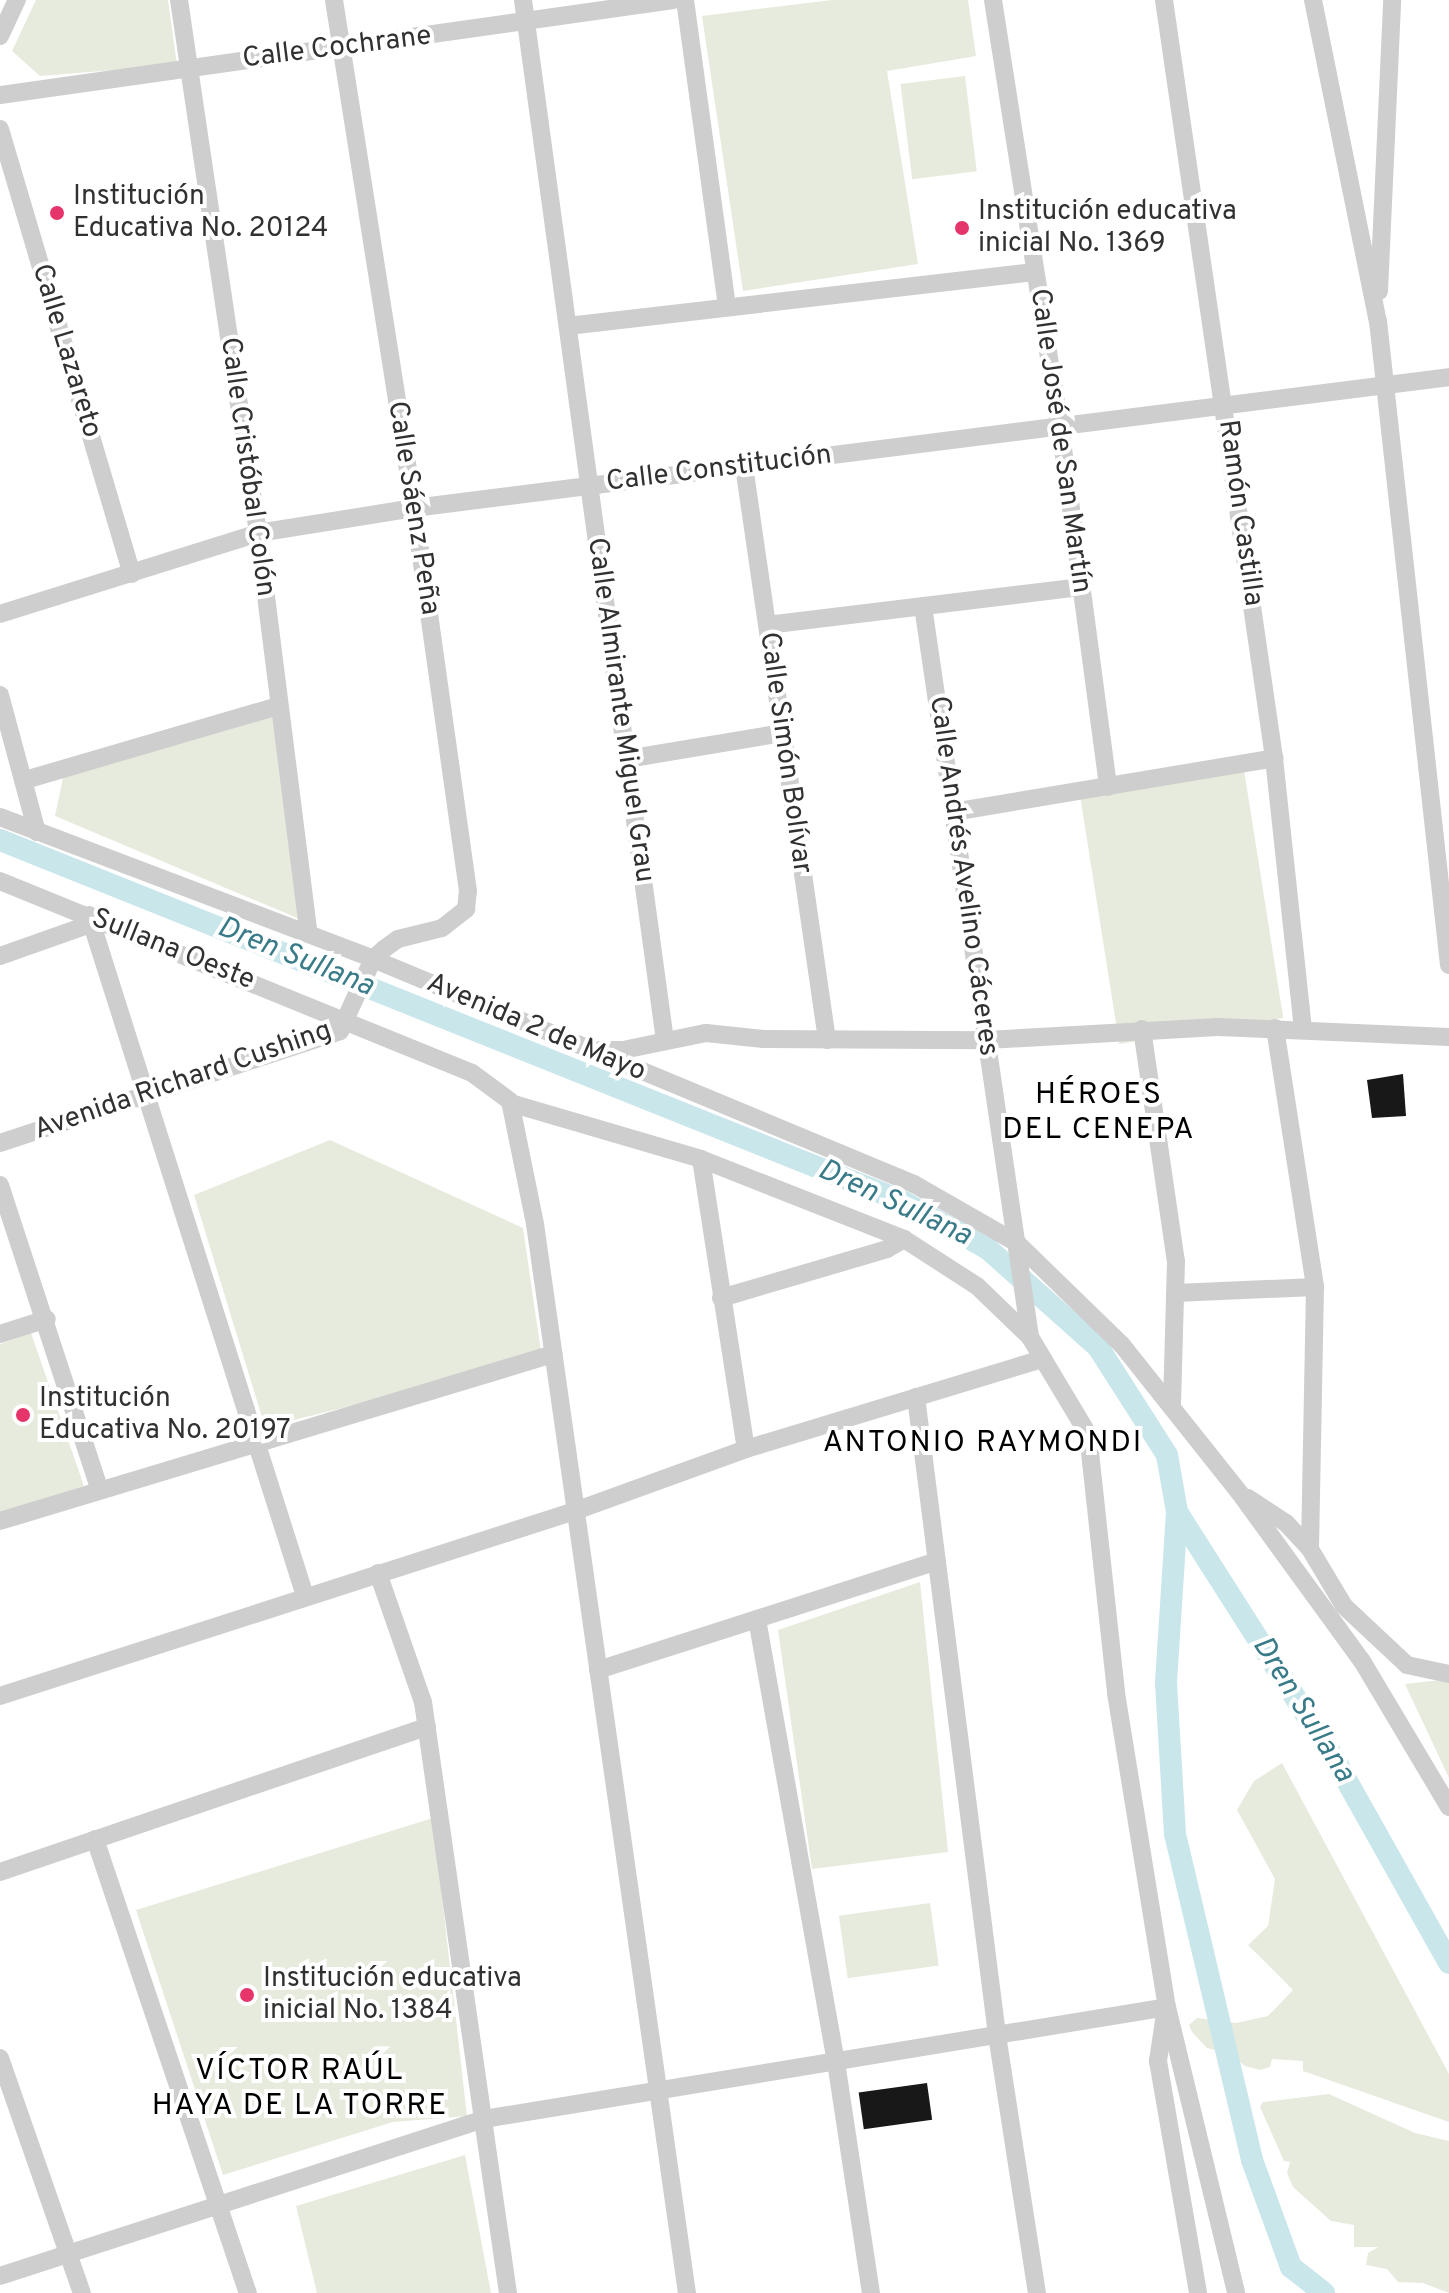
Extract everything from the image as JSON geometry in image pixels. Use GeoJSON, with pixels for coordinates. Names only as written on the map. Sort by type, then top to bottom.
{"type":"FeatureCollection","features":[{"type":"Feature","properties":{"kind":"street"},"geometry":{"type":"LineString","coordinates":[[0,36],[17,0]]}},
{"type":"Feature","properties":{"kind":"street","name":"Calle Cristóbal Colón"},"geometry":{"type":"LineString","coordinates":[[179,0],[258,533],[309,934]]}},
{"type":"Feature","properties":{"kind":"street","name":"Calle Sáenz Peña"},"geometry":{"type":"LineString","coordinates":[[334,0],[414,508],[468,891],[466,909],[454,920],[398,939],[371,963]]}},
{"type":"Feature","properties":{"kind":"street","name":"Calle Almirante Miguel Grau"},"geometry":{"type":"LineString","coordinates":[[523,0],[665,1040]]}},
{"type":"Feature","properties":{"kind":"street","name":"Calle Cochrane"},"geometry":{"type":"LineString","coordinates":[[0,95],[673,0]]}},
{"type":"Feature","properties":{"kind":"street"},"geometry":{"type":"LineString","coordinates":[[685,0],[727,305]]}},
{"type":"Feature","properties":{"kind":"street","name":"Calle José de San Martín"},"geometry":{"type":"LineString","coordinates":[[993,0],[1060,426],[1108,787]]}},
{"type":"Feature","properties":{"kind":"street","name":"Ramón Castilla"},"geometry":{"type":"LineString","coordinates":[[1164,0],[1274,758],[1303,1028]]}},
{"type":"Feature","properties":{"kind":"street"},"geometry":{"type":"LineString","coordinates":[[1313,0],[1378,321],[1449,965]]}},
{"type":"Feature","properties":{"kind":"street"},"geometry":{"type":"LineString","coordinates":[[1378,321],[1392,0]]}},
{"type":"Feature","properties":{"kind":"street","name":"Calle Lazareto"},"geometry":{"type":"LineString","coordinates":[[0,129],[132,574]]}},
{"type":"Feature","properties":{"kind":"street"},"geometry":{"type":"LineString","coordinates":[[568,326],[727,305],[1035,272]]}},
{"type":"Feature","properties":{"kind":"street","name":"Calle Constitución"},"geometry":{"type":"LineString","coordinates":[[0,614],[258,533],[589,485],[1449,377]]}},
{"type":"Feature","properties":{"kind":"street","name":"Calle Simón Bolívar"},"geometry":{"type":"LineString","coordinates":[[744,466],[827,1040]]}},
{"type":"Feature","properties":{"kind":"street"},"geometry":{"type":"LineString","coordinates":[[767,625],[1082,587]]}},
{"type":"Feature","properties":{"kind":"street","name":"Calle Andrés Avelino Cáceres"},"geometry":{"type":"LineString","coordinates":[[923,606],[1030,1337]]}},
{"type":"Feature","properties":{"kind":"street"},"geometry":{"type":"LineString","coordinates":[[0,695],[37,832]]}},
{"type":"Feature","properties":{"kind":"street"},"geometry":{"type":"LineString","coordinates":[[25,780],[278,706]]}},
{"type":"Feature","properties":{"kind":"street"},"geometry":{"type":"LineString","coordinates":[[627,759],[783,733]]}},
{"type":"Feature","properties":{"kind":"street"},"geometry":{"type":"LineString","coordinates":[[953,812],[1274,758]]}},
{"type":"Feature","properties":{"kind":"street","name":"Avenida 2 de Mayo"},"geometry":{"type":"LineString","coordinates":[[0,817],[309,934],[371,963],[914,1184],[1018,1251],[1122,1345],[1239,1492],[1362,1661],[1449,1807]]}},
{"type":"Feature","properties":{"kind":"street","name":"Sullana Oeste"},"geometry":{"type":"LineString","coordinates":[[0,881],[90,920],[347,1016],[494,1084],[510,1103]]}},
{"type":"Feature","properties":{"kind":"street"},"geometry":{"type":"LineString","coordinates":[[0,956],[90,920],[148,1095],[253,1442],[305,1596]]}},
{"type":"Feature","properties":{"kind":"street","name":"Avenida Richard Cushing"},"geometry":{"type":"LineString","coordinates":[[0,1143],[340,1031],[371,963]]}},
{"type":"Feature","properties":{"kind":"street"},"geometry":{"type":"LineString","coordinates":[[1275,1028],[1315,1287],[1310,1549]]}},
{"type":"Feature","properties":{"kind":"street"},"geometry":{"type":"LineString","coordinates":[[588,1050],[623,1050],[706,1033],[827,1040],[987,1040],[1142,1029],[1303,1028],[1449,1037]]}},
{"type":"Feature","properties":{"kind":"street"},"geometry":{"type":"LineString","coordinates":[[1142,1029],[1176,1261],[1172,1407]]}},
{"type":"Feature","properties":{"kind":"street"},"geometry":{"type":"LineString","coordinates":[[687,2293],[553,1354],[510,1103],[701,1159],[904,1239],[977,1286],[1030,1337],[1088,1434],[1116,1693],[1167,2007],[1236,2293]]}},
{"type":"Feature","properties":{"kind":"street"},"geometry":{"type":"LineString","coordinates":[[701,1159],[746,1449]]}},
{"type":"Feature","properties":{"kind":"street"},"geometry":{"type":"LineString","coordinates":[[0,1185],[47,1319],[99,1487]]}},
{"type":"Feature","properties":{"kind":"street"},"geometry":{"type":"LineString","coordinates":[[721,1298],[887,1249],[904,1239]]}},
{"type":"Feature","properties":{"kind":"street"},"geometry":{"type":"LineString","coordinates":[[1176,1293],[1315,1287]]}},
{"type":"Feature","properties":{"kind":"street"},"geometry":{"type":"LineString","coordinates":[[0,1334],[47,1319]]}},
{"type":"Feature","properties":{"kind":"street"},"geometry":{"type":"LineString","coordinates":[[0,1521],[99,1487],[553,1354]]}},
{"type":"Feature","properties":{"kind":"street"},"geometry":{"type":"LineString","coordinates":[[0,1696],[575,1511],[746,1449],[1043,1359]]}},
{"type":"Feature","properties":{"kind":"street"},"geometry":{"type":"LineString","coordinates":[[916,1397],[997,2035],[1037,2293]]}},
{"type":"Feature","properties":{"kind":"street"},"geometry":{"type":"LineString","coordinates":[[1239,1492],[1286,1523],[1310,1549],[1344,1606],[1407,1665],[1449,1674]]}},
{"type":"Feature","properties":{"kind":"street"},"geometry":{"type":"LineString","coordinates":[[598,1670],[937,1561]]}},
{"type":"Feature","properties":{"kind":"street"},"geometry":{"type":"LineString","coordinates":[[378,1573],[423,1702],[508,2293]]}},
{"type":"Feature","properties":{"kind":"street"},"geometry":{"type":"LineString","coordinates":[[757,1619],[836,2062],[871,2293]]}},
{"type":"Feature","properties":{"kind":"street"},"geometry":{"type":"LineString","coordinates":[[0,1872],[427,1727]]}},
{"type":"Feature","properties":{"kind":"street"},"geometry":{"type":"LineString","coordinates":[[95,1839],[248,2293]]}},
{"type":"Feature","properties":{"kind":"street"},"geometry":{"type":"LineString","coordinates":[[0,2276],[484,2119],[1167,2007]]}},
{"type":"Feature","properties":{"kind":"street"},"geometry":{"type":"LineString","coordinates":[[1167,2007],[1158,2061],[1198,2293]]}},
{"type":"Feature","properties":{"kind":"street"},"geometry":{"type":"LineString","coordinates":[[0,2058],[82,2293]]}},
{"type":"Feature","properties":{"kind":"shaded area"},"geometry":{"type":"Polygon","coordinates":[[[36,0],[168,0],[177,65],[40,76],[12,51],[36,0]]]}},
{"type":"Feature","properties":{"kind":"shaded area"},"geometry":{"type":"Polygon","coordinates":[[[832,0],[968,0],[976,56],[887,71],[918,264],[743,291],[702,16],[832,0]]]}},
{"type":"Feature","properties":{"kind":"shaded area"},"geometry":{"type":"Polygon","coordinates":[[[965,76],[977,171],[912,179],[900,84],[965,76]]]}},
{"type":"Feature","properties":{"kind":"shaded area"},"geometry":{"type":"Polygon","coordinates":[[[272,716],[302,920],[55,816],[64,773],[272,716]]]}},
{"type":"Feature","properties":{"kind":"shaded area"},"geometry":{"type":"Polygon","coordinates":[[[1244,770],[1283,1018],[1119,1044],[1080,796],[1244,770]]]}},
{"type":"Feature","properties":{"kind":"shaded area"},"geometry":{"type":"Polygon","coordinates":[[[330,1140],[523,1228],[542,1359],[265,1427],[194,1195],[330,1140]]]}},
{"type":"Feature","properties":{"kind":"shaded area","name":"Institución Educativa No. 20197"},"geometry":{"type":"Polygon","coordinates":[[[31,1333],[84,1486],[0,1513],[0,1344],[31,1333]]]}},
{"type":"Feature","properties":{"kind":"shaded area"},"geometry":{"type":"Polygon","coordinates":[[[920,1582],[948,1852],[812,1869],[778,1630],[920,1582]]]}},
{"type":"Feature","properties":{"kind":"shaded area"},"geometry":{"type":"Polygon","coordinates":[[[1449,1679],[1449,1778],[1405,1684],[1449,1679]]]}},
{"type":"Feature","properties":{"kind":"shaded area"},"geometry":{"type":"Polygon","coordinates":[[[1282,1763],[1449,2074],[1449,2122],[1303,2071],[1303,2061],[1272,2059],[1270,2067],[1260,2070],[1245,2066],[1231,2054],[1207,2048],[1192,2032],[1189,2025],[1197,2018],[1236,2023],[1268,2016],[1293,1990],[1248,1945],[1268,1926],[1275,1879],[1237,1810],[1254,1781],[1282,1763]]]}},
{"type":"Feature","properties":{"kind":"shaded area"},"geometry":{"type":"Polygon","coordinates":[[[433,1818],[467,2116],[393,2122],[223,2175],[136,1910],[433,1818]]]}},
{"type":"Feature","properties":{"kind":"shaded area"},"geometry":{"type":"Polygon","coordinates":[[[930,1903],[939,1965],[848,1978],[839,1916],[930,1903]]]}},
{"type":"Feature","properties":{"kind":"shaded area"},"geometry":{"type":"Polygon","coordinates":[[[1329,2094],[1415,2133],[1449,2141],[1449,2293],[1423,2283],[1398,2282],[1387,2269],[1366,2265],[1368,2253],[1378,2247],[1354,2247],[1354,2225],[1331,2221],[1293,2187],[1287,2173],[1290,2162],[1284,2161],[1260,2107],[1263,2102],[1329,2094]]]}},
{"type":"Feature","properties":{"kind":"shaded area"},"geometry":{"type":"Polygon","coordinates":[[[465,2155],[491,2293],[317,2293],[296,2206],[465,2155]]]}},
{"type":"Feature","properties":{"kind":"building"},"geometry":{"type":"Polygon","coordinates":[[[1403,1074],[1406,1116],[1372,1118],[1367,1080],[1403,1074]]]}},
{"type":"Feature","properties":{"kind":"building"},"geometry":{"type":"Polygon","coordinates":[[[927,2083],[932,2120],[864,2129],[859,2093],[927,2083]]]}},
{"type":"Feature","properties":{"kind":"waterway","name":"Dren Sullana"},"geometry":{"type":"LineString","coordinates":[[0,840],[904,1202],[988,1249],[1098,1347],[1167,1455],[1177,1512],[1334,1758],[1449,1963]]}},
{"type":"Feature","properties":{"kind":"waterway"},"geometry":{"type":"LineString","coordinates":[[1177,1512],[1166,1683],[1175,1834],[1252,2160],[1291,2267],[1324,2293]]}},
{"type":"Feature","properties":{"kind":"place","name":"Institución Educativa No. 20124"},"geometry":{"type":"Point","coordinates":[57,213]}},
{"type":"Feature","properties":{"kind":"place","name":"Institución educativa inicial No. 1369"},"geometry":{"type":"Point","coordinates":[962,228]}},
{"type":"Feature","properties":{"kind":"place","name":"Institución Educativa No. 20197"},"geometry":{"type":"Point","coordinates":[23,1415]}},
{"type":"Feature","properties":{"kind":"place","name":"Institución educativa inicial No. 1384"},"geometry":{"type":"Point","coordinates":[247,1995]}},
{"type":"Feature","properties":{"kind":"district","name":"HÉROES DEL CENEPA"},"geometry":{"type":"Point","coordinates":[1099,1113]}},
{"type":"Feature","properties":{"kind":"district","name":"ANTONIO RAYMONDI"},"geometry":{"type":"Point","coordinates":[983,1444]}},
{"type":"Feature","properties":{"kind":"district","name":"VÍCTOR RAÚL HAYA DE LA TORRE"},"geometry":{"type":"Point","coordinates":[300,2089]}}]}
